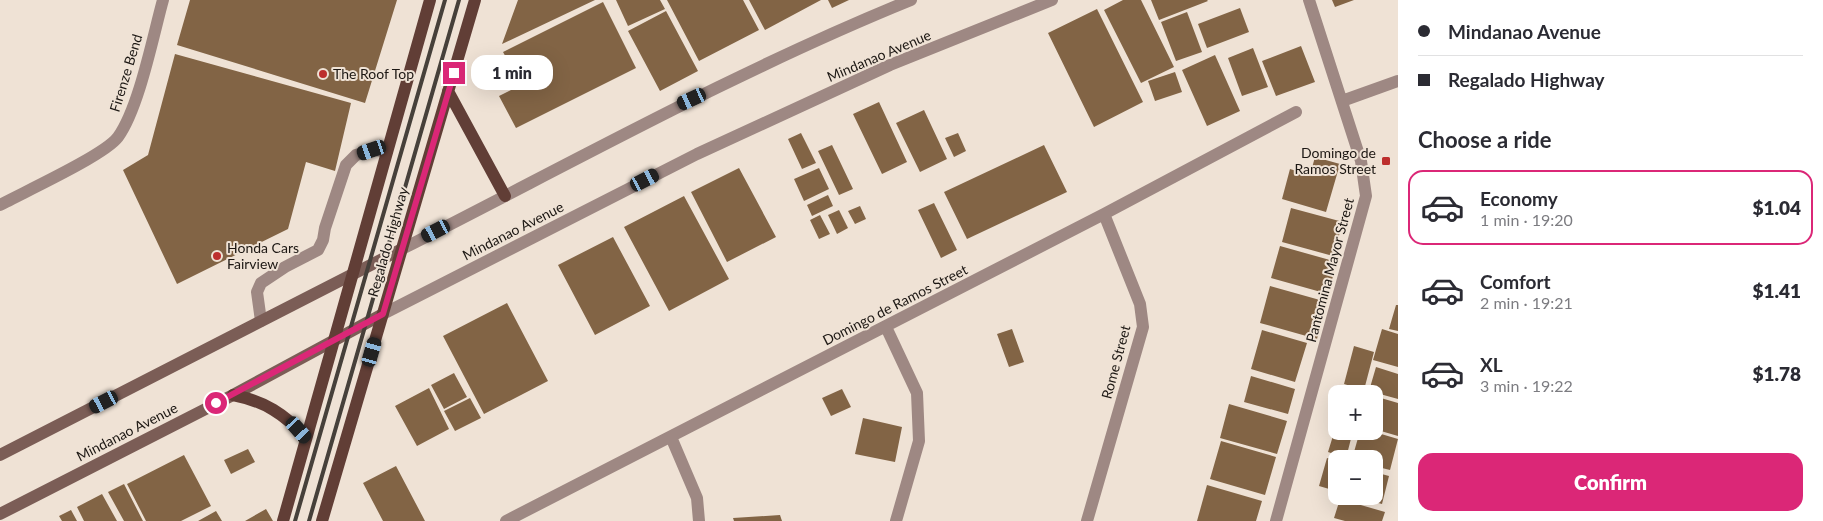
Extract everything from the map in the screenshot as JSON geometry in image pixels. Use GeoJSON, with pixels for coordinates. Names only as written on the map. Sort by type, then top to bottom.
{"type":"FeatureCollection","features":[{"type":"Feature","properties":{"kind":"main road","name":"Regalado Highway"},"geometry":{"type":"LineString","coordinates":[[283,521],[430,0]]}},
{"type":"Feature","properties":{"kind":"main road","name":"Regalado Highway"},"geometry":{"type":"LineString","coordinates":[[322,521],[475,0]]}},
{"type":"Feature","properties":{"kind":"main road"},"geometry":{"type":"LineString","coordinates":[[448,91],[505,196]]}},
{"type":"Feature","properties":{"kind":"main road"},"geometry":{"type":"LineString","coordinates":[[0,456],[402,249]]}},
{"type":"Feature","properties":{"kind":"main road","name":"Mindanao Avenue"},"geometry":{"type":"LineString","coordinates":[[0,514],[233,395],[383,314]]}},
{"type":"Feature","properties":{"kind":"main road"},"geometry":{"type":"LineString","coordinates":[[233,395],[254,399],[274,408],[292,422],[306,438]]}},
{"type":"Feature","properties":{"kind":"street","name":"Firenze Bend"},"geometry":{"type":"LineString","coordinates":[[0,204],[102,151],[118,138],[134,104],[163,0]]}},
{"type":"Feature","properties":{"kind":"street"},"geometry":{"type":"LineString","coordinates":[[402,249],[675,108],[910,0]]}},
{"type":"Feature","properties":{"kind":"street","name":"Mindanao Avenue"},"geometry":{"type":"LineString","coordinates":[[383,314],[697,154],[890,65],[1052,0]]}},
{"type":"Feature","properties":{"kind":"street","name":"Pantomina Mayor Street"},"geometry":{"type":"LineString","coordinates":[[1276,521],[1366,196],[1364,172],[1309,0]]}},
{"type":"Feature","properties":{"kind":"street"},"geometry":{"type":"LineString","coordinates":[[1342,100],[1398,82]]}},
{"type":"Feature","properties":{"kind":"street","name":"Domingo de Ramos Street"},"geometry":{"type":"LineString","coordinates":[[506,521],[886,327],[1296,112]]}},
{"type":"Feature","properties":{"kind":"street"},"geometry":{"type":"LineString","coordinates":[[261,321],[257,292],[261,283],[285,267],[318,250],[323,240],[325,228],[346,165],[356,155],[364,152],[372,150],[387,151]]}},
{"type":"Feature","properties":{"kind":"street","name":"Rome Street"},"geometry":{"type":"LineString","coordinates":[[1087,521],[1143,327],[1140,304],[1104,214]]}},
{"type":"Feature","properties":{"kind":"street"},"geometry":{"type":"LineString","coordinates":[[886,327],[917,393],[919,441],[896,521]]}},
{"type":"Feature","properties":{"kind":"street"},"geometry":{"type":"LineString","coordinates":[[671,437],[697,498],[699,521]]}},
{"type":"Feature","properties":{"kind":"building","name":"The Roof Top"},"geometry":{"type":"Polygon","coordinates":[[[190,0],[397,0],[365,103],[177,45],[190,0]]]}},
{"type":"Feature","properties":{"kind":"building"},"geometry":{"type":"Polygon","coordinates":[[[518,0],[595,0],[502,44],[518,0]]]}},
{"type":"Feature","properties":{"kind":"building"},"geometry":{"type":"Polygon","coordinates":[[[616,0],[660,0],[665,9],[628,26],[616,0]]]}},
{"type":"Feature","properties":{"kind":"building"},"geometry":{"type":"Polygon","coordinates":[[[667,0],[743,0],[759,30],[699,61],[667,0]]]}},
{"type":"Feature","properties":{"kind":"building"},"geometry":{"type":"Polygon","coordinates":[[[749,0],[821,0],[765,30],[749,0]]]}},
{"type":"Feature","properties":{"kind":"building"},"geometry":{"type":"Polygon","coordinates":[[[828,0],[849,0],[832,8],[828,0]]]}},
{"type":"Feature","properties":{"kind":"building"},"geometry":{"type":"Polygon","coordinates":[[[1123,0],[1141,0],[1174,67],[1141,83],[1104,10],[1123,0]]]}},
{"type":"Feature","properties":{"kind":"building"},"geometry":{"type":"Polygon","coordinates":[[[1151,0],[1207,0],[1208,1],[1159,20],[1151,0]]]}},
{"type":"Feature","properties":{"kind":"building"},"geometry":{"type":"Polygon","coordinates":[[[1332,0],[1354,0],[1335,7],[1332,0]]]}},
{"type":"Feature","properties":{"kind":"building"},"geometry":{"type":"Polygon","coordinates":[[[603,2],[636,68],[516,128],[499,96],[521,85],[503,52],[603,2]]]}},
{"type":"Feature","properties":{"kind":"building"},"geometry":{"type":"Polygon","coordinates":[[[1240,8],[1249,32],[1207,48],[1198,24],[1240,8]]]}},
{"type":"Feature","properties":{"kind":"building"},"geometry":{"type":"Polygon","coordinates":[[[1097,9],[1143,102],[1094,127],[1048,33],[1097,9]]]}},
{"type":"Feature","properties":{"kind":"building"},"geometry":{"type":"Polygon","coordinates":[[[666,11],[698,71],[660,91],[628,31],[666,11]]]}},
{"type":"Feature","properties":{"kind":"building"},"geometry":{"type":"Polygon","coordinates":[[[1187,12],[1202,52],[1176,61],[1161,22],[1187,12]]]}},
{"type":"Feature","properties":{"kind":"building"},"geometry":{"type":"Polygon","coordinates":[[[1301,46],[1315,82],[1276,96],[1262,61],[1301,46]]]}},
{"type":"Feature","properties":{"kind":"building"},"geometry":{"type":"Polygon","coordinates":[[[1253,48],[1268,87],[1242,96],[1228,58],[1253,48]]]}},
{"type":"Feature","properties":{"kind":"building"},"geometry":{"type":"Polygon","coordinates":[[[175,54],[351,103],[335,171],[306,162],[288,229],[177,284],[123,170],[148,155],[175,54]]]}},
{"type":"Feature","properties":{"kind":"building"},"geometry":{"type":"Polygon","coordinates":[[[1215,55],[1240,111],[1207,126],[1182,70],[1215,55]]]}},
{"type":"Feature","properties":{"kind":"building"},"geometry":{"type":"Polygon","coordinates":[[[1175,72],[1182,92],[1155,101],[1148,81],[1175,72]]]}},
{"type":"Feature","properties":{"kind":"building"},"geometry":{"type":"Polygon","coordinates":[[[879,102],[907,162],[882,174],[853,114],[879,102]]]}},
{"type":"Feature","properties":{"kind":"building"},"geometry":{"type":"Polygon","coordinates":[[[924,110],[947,159],[920,172],[896,123],[924,110]]]}},
{"type":"Feature","properties":{"kind":"building"},"geometry":{"type":"Polygon","coordinates":[[[801,133],[816,163],[802,169],[788,139],[801,133]]]}},
{"type":"Feature","properties":{"kind":"building"},"geometry":{"type":"Polygon","coordinates":[[[958,133],[966,151],[954,157],[945,138],[958,133]]]}},
{"type":"Feature","properties":{"kind":"building"},"geometry":{"type":"Polygon","coordinates":[[[832,145],[853,189],[839,195],[818,151],[832,145]]]}},
{"type":"Feature","properties":{"kind":"building"},"geometry":{"type":"Polygon","coordinates":[[[1044,145],[1067,192],[967,239],[944,192],[1044,145]]]}},
{"type":"Feature","properties":{"kind":"building"},"geometry":{"type":"Polygon","coordinates":[[[1315,157],[1340,164],[1326,212],[1282,199],[1290,169],[1310,175],[1315,157]]]}},
{"type":"Feature","properties":{"kind":"building"},"geometry":{"type":"Polygon","coordinates":[[[739,168],[776,237],[727,262],[691,192],[739,168]]]}},
{"type":"Feature","properties":{"kind":"building"},"geometry":{"type":"Polygon","coordinates":[[[819,168],[829,189],[804,201],[794,179],[819,168]]]}},
{"type":"Feature","properties":{"kind":"building"},"geometry":{"type":"Polygon","coordinates":[[[828,195],[833,206],[812,216],[807,205],[828,195]]]}},
{"type":"Feature","properties":{"kind":"building"},"geometry":{"type":"Polygon","coordinates":[[[684,196],[729,279],[669,311],[624,227],[684,196]]]}},
{"type":"Feature","properties":{"kind":"building"},"geometry":{"type":"Polygon","coordinates":[[[934,203],[957,250],[941,258],[918,210],[934,203]]]}},
{"type":"Feature","properties":{"kind":"building"},"geometry":{"type":"Polygon","coordinates":[[[860,206],[866,219],[855,224],[848,211],[860,206]]]}},
{"type":"Feature","properties":{"kind":"building"},"geometry":{"type":"Polygon","coordinates":[[[1291,208],[1343,222],[1333,256],[1282,242],[1291,208]]]}},
{"type":"Feature","properties":{"kind":"building"},"geometry":{"type":"Polygon","coordinates":[[[839,210],[848,228],[837,234],[828,215],[839,210]]]}},
{"type":"Feature","properties":{"kind":"building"},"geometry":{"type":"Polygon","coordinates":[[[820,215],[830,234],[819,239],[810,220],[820,215]]]}},
{"type":"Feature","properties":{"kind":"building"},"geometry":{"type":"Polygon","coordinates":[[[613,237],[650,306],[595,335],[558,265],[613,237]]]}},
{"type":"Feature","properties":{"kind":"building"},"geometry":{"type":"Polygon","coordinates":[[[1280,246],[1337,262],[1328,294],[1271,278],[1280,246]]]}},
{"type":"Feature","properties":{"kind":"building"},"geometry":{"type":"Polygon","coordinates":[[[1270,286],[1327,302],[1317,339],[1260,323],[1270,286]]]}},
{"type":"Feature","properties":{"kind":"building"},"geometry":{"type":"Polygon","coordinates":[[[507,303],[548,381],[484,414],[443,336],[507,303]]]}},
{"type":"Feature","properties":{"kind":"building"},"geometry":{"type":"Polygon","coordinates":[[[1396,305],[1398,305],[1398,331],[1389,329],[1396,305]]]}},
{"type":"Feature","properties":{"kind":"building"},"geometry":{"type":"Polygon","coordinates":[[[1012,329],[1024,362],[1009,367],[997,334],[1012,329]]]}},
{"type":"Feature","properties":{"kind":"building"},"geometry":{"type":"Polygon","coordinates":[[[1382,329],[1398,334],[1398,367],[1373,360],[1382,329]]]}},
{"type":"Feature","properties":{"kind":"building"},"geometry":{"type":"Polygon","coordinates":[[[1262,330],[1307,343],[1295,382],[1251,369],[1262,330]]]}},
{"type":"Feature","properties":{"kind":"building"},"geometry":{"type":"Polygon","coordinates":[[[1354,346],[1374,352],[1365,385],[1344,384],[1354,346]]]}},
{"type":"Feature","properties":{"kind":"building"},"geometry":{"type":"Polygon","coordinates":[[[1376,367],[1398,374],[1398,399],[1383,395],[1383,385],[1371,385],[1376,367]]]}},
{"type":"Feature","properties":{"kind":"building"},"geometry":{"type":"Polygon","coordinates":[[[454,373],[467,397],[444,409],[431,385],[454,373]]]}},
{"type":"Feature","properties":{"kind":"building"},"geometry":{"type":"Polygon","coordinates":[[[1251,376],[1295,389],[1288,414],[1244,402],[1251,376]]]}},
{"type":"Feature","properties":{"kind":"building"},"geometry":{"type":"Polygon","coordinates":[[[429,388],[449,429],[417,446],[395,406],[429,388]]]}},
{"type":"Feature","properties":{"kind":"building"},"geometry":{"type":"Polygon","coordinates":[[[842,389],[851,407],[831,416],[822,398],[842,389]]]}},
{"type":"Feature","properties":{"kind":"building"},"geometry":{"type":"Polygon","coordinates":[[[470,398],[481,418],[455,431],[444,411],[470,398]]]}},
{"type":"Feature","properties":{"kind":"building"},"geometry":{"type":"Polygon","coordinates":[[[1383,399],[1398,403],[1398,436],[1383,432],[1383,399]]]}},
{"type":"Feature","properties":{"kind":"building"},"geometry":{"type":"Polygon","coordinates":[[[1229,404],[1287,421],[1277,454],[1220,438],[1229,404]]]}},
{"type":"Feature","properties":{"kind":"building"},"geometry":{"type":"Polygon","coordinates":[[[863,418],[902,427],[895,462],[855,454],[863,418]]]}},
{"type":"Feature","properties":{"kind":"building"},"geometry":{"type":"Polygon","coordinates":[[[1383,435],[1398,439],[1390,470],[1383,468],[1383,450],[1355,450],[1357,440],[1383,440],[1383,435]]]}},
{"type":"Feature","properties":{"kind":"building"},"geometry":{"type":"Polygon","coordinates":[[[1332,440],[1351,440],[1348,450],[1329,450],[1332,440]]]}},
{"type":"Feature","properties":{"kind":"building"},"geometry":{"type":"Polygon","coordinates":[[[1221,441],[1276,457],[1265,495],[1210,479],[1221,441]]]}},
{"type":"Feature","properties":{"kind":"building"},"geometry":{"type":"Polygon","coordinates":[[[248,449],[255,462],[231,474],[224,460],[248,449]]]}},
{"type":"Feature","properties":{"kind":"building"},"geometry":{"type":"Polygon","coordinates":[[[184,455],[211,506],[181,521],[146,521],[127,484],[184,455]]]}},
{"type":"Feature","properties":{"kind":"building"},"geometry":{"type":"Polygon","coordinates":[[[1327,458],[1328,489],[1319,486],[1327,458]]]}},
{"type":"Feature","properties":{"kind":"building"},"geometry":{"type":"Polygon","coordinates":[[[396,466],[425,521],[383,521],[363,483],[396,466]]]}},
{"type":"Feature","properties":{"kind":"building"},"geometry":{"type":"Polygon","coordinates":[[[1383,474],[1389,476],[1383,500],[1383,474]]]}},
{"type":"Feature","properties":{"kind":"building"},"geometry":{"type":"Polygon","coordinates":[[[124,484],[143,521],[124,521],[108,492],[124,484]]]}},
{"type":"Feature","properties":{"kind":"building"},"geometry":{"type":"Polygon","coordinates":[[[1207,485],[1262,501],[1256,521],[1197,521],[1207,485]]]}},
{"type":"Feature","properties":{"kind":"building"},"geometry":{"type":"Polygon","coordinates":[[[102,494],[117,521],[84,521],[77,507],[102,494]]]}},
{"type":"Feature","properties":{"kind":"building"},"geometry":{"type":"Polygon","coordinates":[[[1338,505],[1361,505],[1385,512],[1382,521],[1345,521],[1334,518],[1338,505]]]}},
{"type":"Feature","properties":{"kind":"building"},"geometry":{"type":"Polygon","coordinates":[[[266,509],[273,521],[245,521],[266,509]]]}},
{"type":"Feature","properties":{"kind":"building"},"geometry":{"type":"Polygon","coordinates":[[[71,510],[77,521],[62,521],[59,516],[71,510]]]}},
{"type":"Feature","properties":{"kind":"building"},"geometry":{"type":"Polygon","coordinates":[[[216,511],[222,521],[198,521],[216,511]]]}},
{"type":"Feature","properties":{"kind":"building"},"geometry":{"type":"Polygon","coordinates":[[[780,515],[782,521],[734,521],[733,518],[780,515]]]}},
{"type":"Feature","properties":{"kind":"railway"},"geometry":{"type":"LineString","coordinates":[[295,521],[445,0]]}},
{"type":"Feature","properties":{"kind":"railway"},"geometry":{"type":"LineString","coordinates":[[309,521],[459,0]]}},
{"type":"Feature","properties":{"kind":"place","name":"The Roof Top"},"geometry":{"type":"Point","coordinates":[323,74]}},
{"type":"Feature","properties":{"kind":"place","name":"Domingo de Ramos Street"},"geometry":{"type":"Point","coordinates":[1386,161]}},
{"type":"Feature","properties":{"kind":"place","name":"Honda Cars Fairview"},"geometry":{"type":"Point","coordinates":[217,256]}},
{"type":"Feature","properties":{"kind":"route"},"geometry":{"type":"LineString","coordinates":[[216,403],[383,314],[454,73]]}}]}
